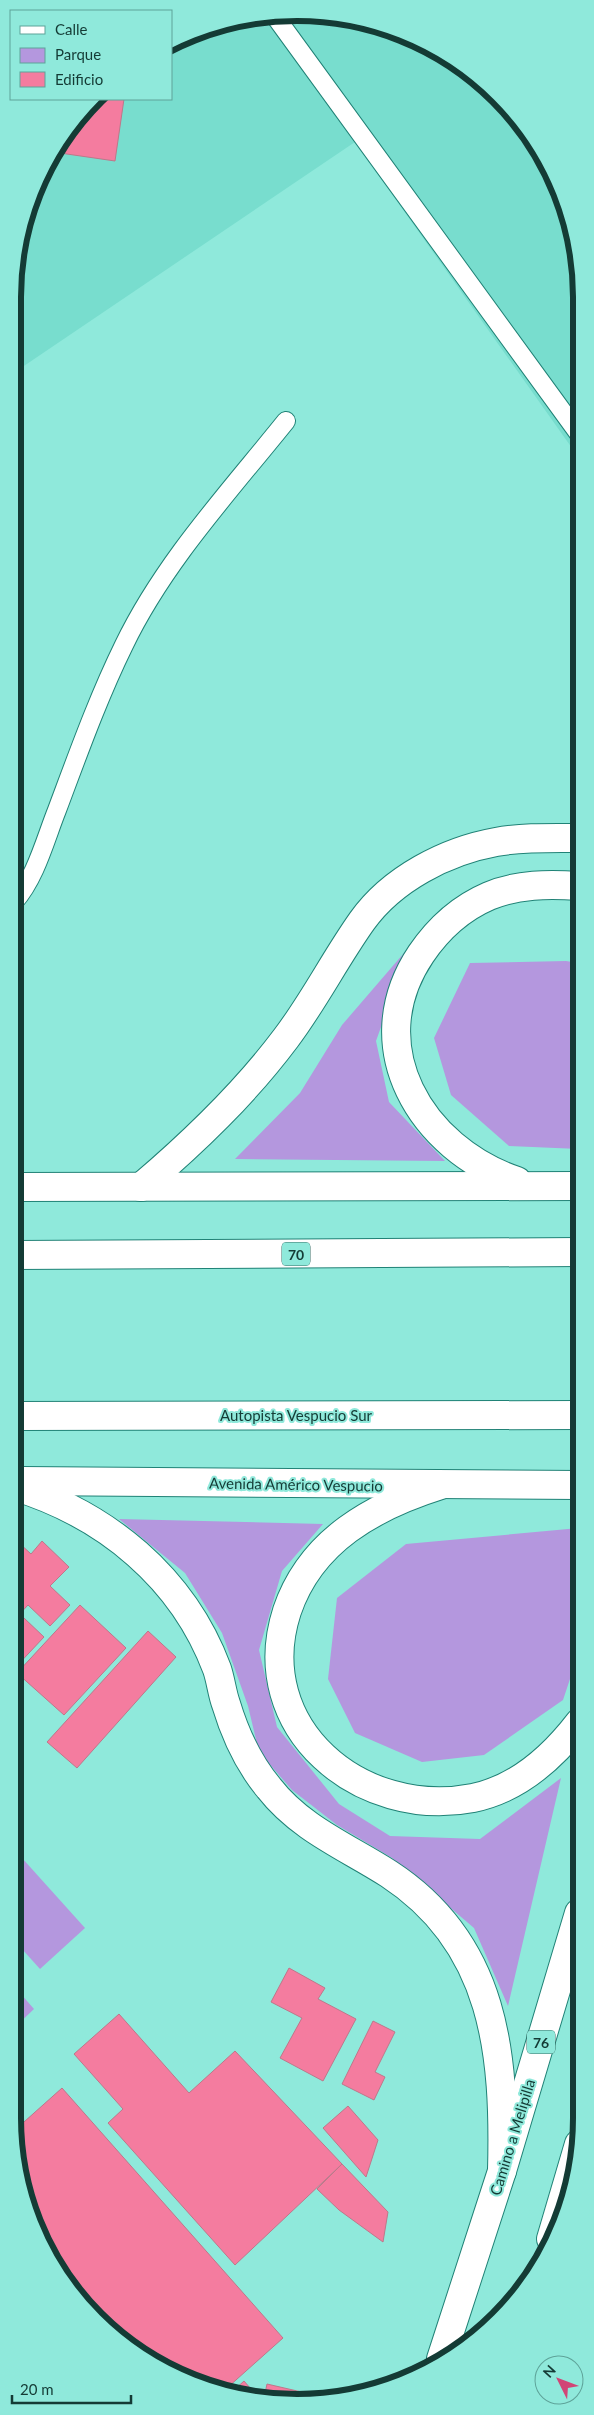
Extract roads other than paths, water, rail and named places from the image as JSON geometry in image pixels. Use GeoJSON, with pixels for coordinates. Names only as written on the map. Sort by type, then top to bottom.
{"type":"FeatureCollection","features":[{"type":"Feature","properties":{"kind":"main road"},"geometry":{"type":"LineString","coordinates":[[141,1186],[206,1130],[256,1077],[287,1036],[364,919],[388,893],[418,872],[442,859],[469,849],[496,842],[515,840],[573,838]]}},
{"type":"Feature","properties":{"kind":"main road"},"geometry":{"type":"LineString","coordinates":[[530,1186],[499,1175],[471,1160],[446,1139],[426,1117],[410,1091],[398,1064],[395,1024],[398,1004],[415,964],[443,926],[465,909],[489,896],[510,889],[532,886],[573,886]]}},
{"type":"Feature","properties":{"kind":"main road"},"geometry":{"type":"LineString","coordinates":[[21,1187],[573,1186]]}},
{"type":"Feature","properties":{"kind":"main road","name":"70"},"geometry":{"type":"LineString","coordinates":[[21,1255],[573,1252]]}},
{"type":"Feature","properties":{"kind":"main road","name":"Autopista Vespucio Sur"},"geometry":{"type":"LineString","coordinates":[[21,1416],[573,1415]]}},
{"type":"Feature","properties":{"kind":"main road","name":"Avenida Américo Vespucio"},"geometry":{"type":"LineString","coordinates":[[21,1481],[573,1485]]}},
{"type":"Feature","properties":{"kind":"main road"},"geometry":{"type":"LineString","coordinates":[[441,1485],[408,1496],[369,1514],[347,1528],[327,1546],[307,1570],[290,1603],[280,1642],[280,1676],[294,1717],[323,1756],[343,1772],[366,1786],[391,1796],[418,1801],[446,1802],[475,1797],[502,1788],[540,1765],[573,1729]]}},
{"type":"Feature","properties":{"kind":"main road"},"geometry":{"type":"LineString","coordinates":[[21,1488],[73,1509],[108,1530],[143,1557],[188,1610],[205,1641],[218,1672],[226,1704],[238,1737],[253,1767],[269,1789],[306,1824],[330,1841],[389,1874],[415,1894],[458,1942],[474,1969],[492,2018],[503,2119],[502,2171]]}},
{"type":"Feature","properties":{"kind":"main road","name":"Camino a Melipilla"},"geometry":{"type":"LineString","coordinates":[[444,2351],[502,2171],[573,1934]]}},
{"type":"Feature","properties":{"kind":"lane"},"geometry":{"type":"LineString","coordinates":[[279,22],[573,426]]}},
{"type":"Feature","properties":{"kind":"lane"},"geometry":{"type":"LineString","coordinates":[[21,890],[36,864],[93,715],[129,636],[152,595],[186,545],[286,422]]}}]}
